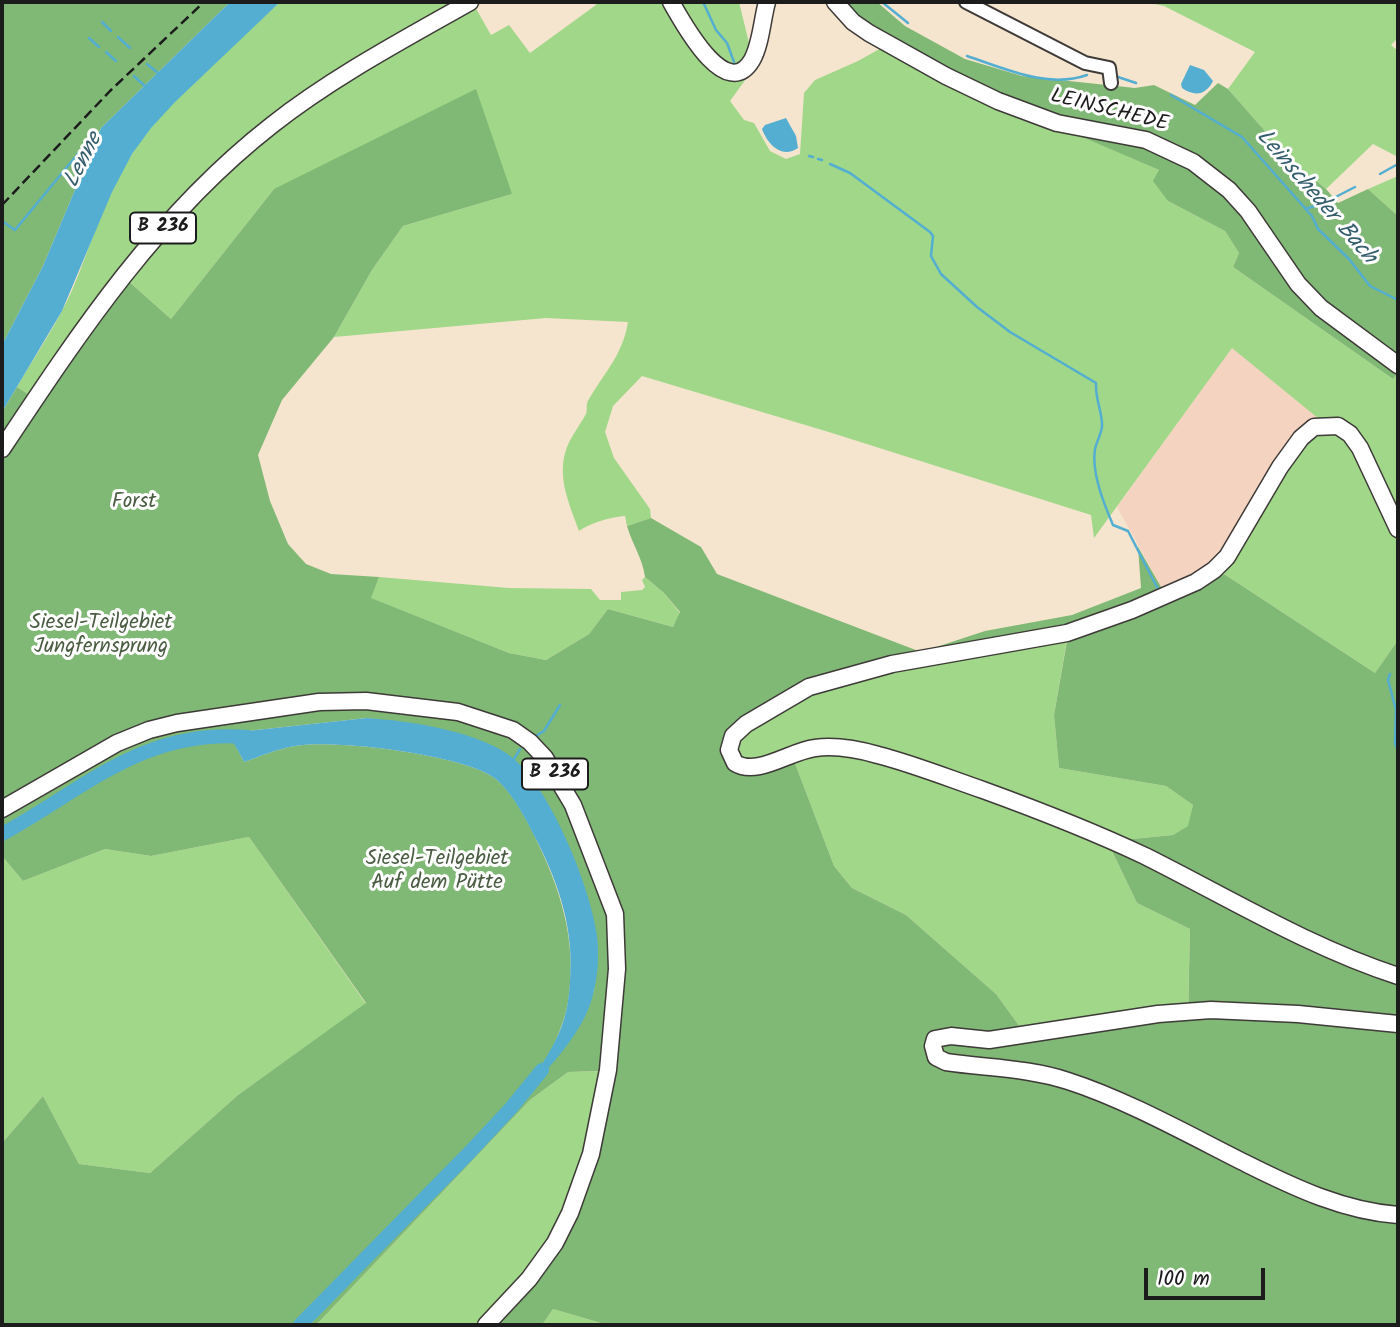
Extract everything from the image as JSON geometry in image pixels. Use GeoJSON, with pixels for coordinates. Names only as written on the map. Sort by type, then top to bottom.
{"type":"FeatureCollection","features":[{"type":"Feature","properties":{"kind":"main road","name":"B 236"},"geometry":{"type":"LineString","coordinates":[[2,449],[94,311],[159,233],[224,166],[271,125],[309,98],[470,2]]}},
{"type":"Feature","properties":{"kind":"main road"},"geometry":{"type":"LineString","coordinates":[[671,2],[711,61],[719,69],[729,73],[742,70],[751,61],[767,2]]}},
{"type":"Feature","properties":{"kind":"main road","name":"LEINSCHEDE"},"geometry":{"type":"LineString","coordinates":[[835,2],[853,22],[869,33],[946,76],[998,101],[1057,123],[1146,140],[1193,162],[1238,200],[1260,227],[1298,284],[1321,308],[1398,365]]}},
{"type":"Feature","properties":{"kind":"main road"},"geometry":{"type":"LineString","coordinates":[[1398,529],[1360,448],[1350,434],[1338,426],[1314,428],[1301,438],[1280,467],[1227,557],[1206,576],[1159,598],[1067,633],[892,664],[809,687],[746,724],[733,736],[730,746],[730,755],[738,765],[751,768],[798,751],[830,747],[859,750],[901,762],[1089,831],[1207,887],[1321,947],[1398,976]]}},
{"type":"Feature","properties":{"kind":"main road","name":"B 236"},"geometry":{"type":"LineString","coordinates":[[2,809],[117,743],[149,730],[188,721],[319,702],[366,701],[458,712],[513,730],[530,742],[552,769],[573,805],[607,888],[617,929],[617,969],[608,1070],[597,1130],[578,1192],[555,1244],[529,1279],[486,1325]]}},
{"type":"Feature","properties":{"kind":"main road"},"geometry":{"type":"LineString","coordinates":[[1398,1024],[1258,1011],[1197,1011],[1158,1014],[989,1040],[944,1036],[935,1040],[933,1046],[936,1057],[946,1062],[1067,1080],[1130,1106],[1307,1192],[1360,1210],[1398,1215]]}},
{"type":"Feature","properties":{"kind":"street"},"geometry":{"type":"LineString","coordinates":[[966,2],[1085,63],[1109,68],[1111,83]]}},
{"type":"Feature","properties":{"kind":"shaded area"},"geometry":{"type":"Polygon","coordinates":[[[1232,347],[1319,419],[1310,422],[1215,564],[1164,592],[1117,507],[1232,347]]]}},
{"type":"Feature","properties":{"kind":"green space"},"geometry":{"type":"Polygon","coordinates":[[[2,2],[230,2],[101,128],[43,266],[2,345],[2,2]]]}},
{"type":"Feature","properties":{"kind":"green space"},"geometry":{"type":"Polygon","coordinates":[[[280,2],[464,2],[221,163],[31,396],[17,387],[67,301],[107,201],[134,151],[184,91],[280,2]]]}},
{"type":"Feature","properties":{"kind":"green space"},"geometry":{"type":"Polygon","coordinates":[[[595,2],[663,2],[673,18],[742,78],[751,72],[730,101],[744,120],[754,123],[770,151],[786,159],[800,154],[804,93],[815,80],[883,47],[1159,170],[1168,201],[1225,231],[1239,253],[1233,267],[1393,379],[1398,373],[1398,523],[1343,422],[1319,419],[1232,348],[1094,538],[1091,515],[642,376],[613,406],[605,432],[614,458],[650,509],[651,518],[627,526],[625,516],[596,523],[579,531],[565,489],[564,458],[569,443],[586,414],[588,401],[618,353],[628,322],[546,318],[334,337],[372,270],[403,226],[512,194],[274,189],[171,319],[126,279],[227,170],[311,101],[474,5],[491,35],[509,25],[530,53],[596,5],[595,2]]]}},
{"type":"Feature","properties":{"kind":"green space"},"geometry":{"type":"Polygon","coordinates":[[[678,2],[739,2],[750,47],[743,68],[725,65],[705,49],[678,2]]]}},
{"type":"Feature","properties":{"kind":"green space"},"geometry":{"type":"Polygon","coordinates":[[[844,2],[877,2],[905,26],[965,59],[1022,76],[1135,88],[1154,85],[1195,105],[1218,83],[1228,89],[1287,156],[1326,189],[1338,203],[1368,189],[1398,216],[1398,373],[1393,379],[1233,267],[1239,253],[1225,231],[1168,201],[1153,181],[1159,170],[997,100],[890,40],[844,2]]]}},
{"type":"Feature","properties":{"kind":"green space"},"geometry":{"type":"Polygon","coordinates":[[[1145,2],[1398,2],[1398,38],[1391,45],[1398,51],[1398,157],[1373,144],[1326,189],[1287,156],[1228,89],[1255,52],[1164,6],[1145,2]]]}},
{"type":"Feature","properties":{"kind":"green space"},"geometry":{"type":"Polygon","coordinates":[[[476,89],[512,194],[403,226],[372,270],[334,337],[282,400],[258,455],[270,501],[288,544],[306,564],[331,574],[379,577],[371,598],[509,653],[546,660],[589,634],[608,609],[673,627],[680,612],[664,593],[645,577],[627,526],[651,518],[701,547],[717,574],[921,652],[985,631],[1072,615],[1141,588],[1138,547],[1164,592],[1067,628],[806,683],[729,736],[734,767],[793,758],[834,866],[852,888],[906,915],[996,994],[1023,1031],[1188,1016],[1190,929],[1137,903],[1112,851],[1112,841],[1173,835],[1188,826],[1193,805],[1166,786],[1059,768],[1054,715],[1068,635],[1134,613],[1224,574],[1375,673],[1398,640],[1398,1325],[608,1325],[553,1309],[542,1325],[494,1325],[585,1184],[601,1071],[568,1072],[530,1100],[316,1325],[2,1325],[2,1143],[43,1096],[79,1164],[150,1173],[238,1095],[366,1003],[249,837],[151,856],[105,849],[23,881],[2,856],[2,412],[17,387],[31,396],[126,279],[171,319],[274,189],[476,89]],[[367,718],[229,733],[244,762],[295,746],[314,744],[368,747],[459,763],[482,771],[503,786],[522,812],[543,853],[559,894],[571,957],[566,1012],[540,1077],[572,1037],[594,991],[597,938],[481,742],[439,729],[367,718]]]}},
{"type":"Feature","properties":{"kind":"green space"},"geometry":{"type":"Polygon","coordinates":[[[1398,176],[1398,216],[1368,189],[1398,176]]]}},
{"type":"Feature","properties":{"kind":"green space"},"geometry":{"type":"Polygon","coordinates":[[[1325,430],[1345,436],[1398,539],[1398,640],[1375,673],[1224,574],[1258,512],[1303,441],[1325,430]]]}},
{"type":"Feature","properties":{"kind":"green space"},"geometry":{"type":"Polygon","coordinates":[[[379,577],[509,588],[591,589],[600,600],[621,600],[621,592],[642,590],[645,587],[642,580],[645,577],[664,593],[680,613],[673,627],[608,609],[589,634],[546,660],[509,653],[370,598],[379,577]]]}},
{"type":"Feature","properties":{"kind":"green space"},"geometry":{"type":"Polygon","coordinates":[[[1067,639],[1054,715],[1059,768],[1166,786],[1193,805],[1189,826],[1173,835],[1122,840],[880,749],[756,762],[744,761],[737,752],[740,737],[813,691],[901,670],[1067,639]]]}},
{"type":"Feature","properties":{"kind":"green space"},"geometry":{"type":"Polygon","coordinates":[[[815,752],[862,754],[1035,812],[1112,851],[1137,903],[1190,929],[1188,1006],[1023,1031],[996,994],[906,915],[852,888],[834,866],[793,758],[815,752]]]}},
{"type":"Feature","properties":{"kind":"green space"},"geometry":{"type":"Polygon","coordinates":[[[249,837],[366,1004],[238,1095],[150,1173],[79,1164],[43,1096],[2,1143],[2,856],[23,881],[105,849],[151,856],[249,837]]]}},
{"type":"Feature","properties":{"kind":"green space"},"geometry":{"type":"Polygon","coordinates":[[[605,1071],[593,1127],[552,1241],[481,1325],[316,1325],[530,1100],[568,1072],[605,1071]]]}},
{"type":"Feature","properties":{"kind":"green space"},"geometry":{"type":"Polygon","coordinates":[[[553,1309],[608,1325],[542,1325],[553,1309]]]}},
{"type":"Feature","properties":{"kind":"water"},"geometry":{"type":"Polygon","coordinates":[[[230,2],[280,2],[175,102],[132,154],[112,192],[62,311],[2,412],[2,345],[43,266],[101,128],[230,2]]]}},
{"type":"Feature","properties":{"kind":"water"},"geometry":{"type":"Polygon","coordinates":[[[1190,65],[1204,70],[1213,81],[1204,92],[1191,93],[1182,88],[1181,84],[1190,65]]]}},
{"type":"Feature","properties":{"kind":"water"},"geometry":{"type":"Polygon","coordinates":[[[786,118],[796,136],[798,148],[786,152],[776,149],[762,129],[765,125],[786,118]]]}},
{"type":"Feature","properties":{"kind":"water"},"geometry":{"type":"Polygon","coordinates":[[[367,718],[420,724],[457,733],[475,738],[506,753],[537,786],[552,810],[577,864],[593,915],[598,942],[594,990],[578,1030],[531,1087],[529,1084],[554,1043],[565,1017],[570,981],[570,945],[564,910],[553,876],[525,818],[503,786],[482,771],[459,763],[368,747],[314,744],[295,746],[244,762],[229,733],[367,718]]]}},
{"type":"Feature","properties":{"kind":"waterway"},"geometry":{"type":"LineString","coordinates":[[700,2],[704,4],[716,30],[727,43],[734,62]]}},
{"type":"Feature","properties":{"kind":"waterway","name":"Leinscheder Bach"},"geometry":{"type":"LineString","coordinates":[[882,2],[908,23]]}},
{"type":"Feature","properties":{"kind":"waterway"},"geometry":{"type":"LineString","coordinates":[[102,22],[111,31]]}},
{"type":"Feature","properties":{"kind":"waterway"},"geometry":{"type":"LineString","coordinates":[[118,37],[130,48]]}},
{"type":"Feature","properties":{"kind":"waterway"},"geometry":{"type":"LineString","coordinates":[[89,38],[99,47]]}},
{"type":"Feature","properties":{"kind":"waterway"},"geometry":{"type":"LineString","coordinates":[[106,52],[116,61]]}},
{"type":"Feature","properties":{"kind":"waterway","name":"Leinscheder Bach"},"geometry":{"type":"LineString","coordinates":[[967,56],[1042,79],[1072,79],[1087,75]]}},
{"type":"Feature","properties":{"kind":"waterway"},"geometry":{"type":"LineString","coordinates":[[147,64],[158,73]]}},
{"type":"Feature","properties":{"kind":"waterway"},"geometry":{"type":"LineString","coordinates":[[134,76],[147,88]]}},
{"type":"Feature","properties":{"kind":"waterway","name":"Leinscheder Bach"},"geometry":{"type":"LineString","coordinates":[[1115,76],[1136,83]]}},
{"type":"Feature","properties":{"kind":"waterway","name":"Leinscheder Bach"},"geometry":{"type":"LineString","coordinates":[[1171,95],[1242,137],[1312,216],[1318,229],[1349,259],[1370,286],[1398,300]]}},
{"type":"Feature","properties":{"kind":"waterway","name":"Lenne"},"geometry":{"type":"LineString","coordinates":[[2,221],[15,230],[86,144],[98,141]]}},
{"type":"Feature","properties":{"kind":"waterway"},"geometry":{"type":"LineString","coordinates":[[809,156],[813,157]]}},
{"type":"Feature","properties":{"kind":"waterway"},"geometry":{"type":"LineString","coordinates":[[818,159],[822,160]]}},
{"type":"Feature","properties":{"kind":"waterway"},"geometry":{"type":"LineString","coordinates":[[830,164],[850,173],[930,232],[933,236],[931,256],[941,274],[977,307],[1010,332],[1096,383],[1102,422],[1094,458],[1099,488],[1113,525],[1128,531],[1159,591]]}},
{"type":"Feature","properties":{"kind":"waterway"},"geometry":{"type":"LineString","coordinates":[[1380,174],[1398,164]]}},
{"type":"Feature","properties":{"kind":"waterway"},"geometry":{"type":"LineString","coordinates":[[1305,209],[1322,204],[1355,187]]}},
{"type":"Feature","properties":{"kind":"waterway"},"geometry":{"type":"LineString","coordinates":[[1390,674],[1388,680],[1396,710],[1395,744],[1398,750]]}},
{"type":"Feature","properties":{"kind":"waterway"},"geometry":{"type":"LineString","coordinates":[[534,737],[544,731],[560,705]]}},
{"type":"Feature","properties":{"kind":"waterway"},"geometry":{"type":"LineString","coordinates":[[2,834],[89,781],[147,752],[178,742],[211,737],[248,737]]}},
{"type":"Feature","properties":{"kind":"waterway"},"geometry":{"type":"LineString","coordinates":[[514,759],[520,749]]}},
{"type":"Feature","properties":{"kind":"waterway"},"geometry":{"type":"LineString","coordinates":[[300,1325],[468,1154],[542,1070]]}},
{"type":"Feature","properties":{"kind":"railway"},"geometry":{"type":"LineString","coordinates":[[2,205],[110,91],[204,2]]}},
{"type":"Feature","properties":{"kind":"park label","name":"Forst"},"geometry":{"type":"Point","coordinates":[134,503]}},
{"type":"Feature","properties":{"kind":"park label","name":"Siesel-Teilgebiet Jungfernsprung"},"geometry":{"type":"Point","coordinates":[101,636]}},
{"type":"Feature","properties":{"kind":"park label","name":"Siesel-Teilgebiet Auf dem Pütte"},"geometry":{"type":"Point","coordinates":[437,872]}}]}
